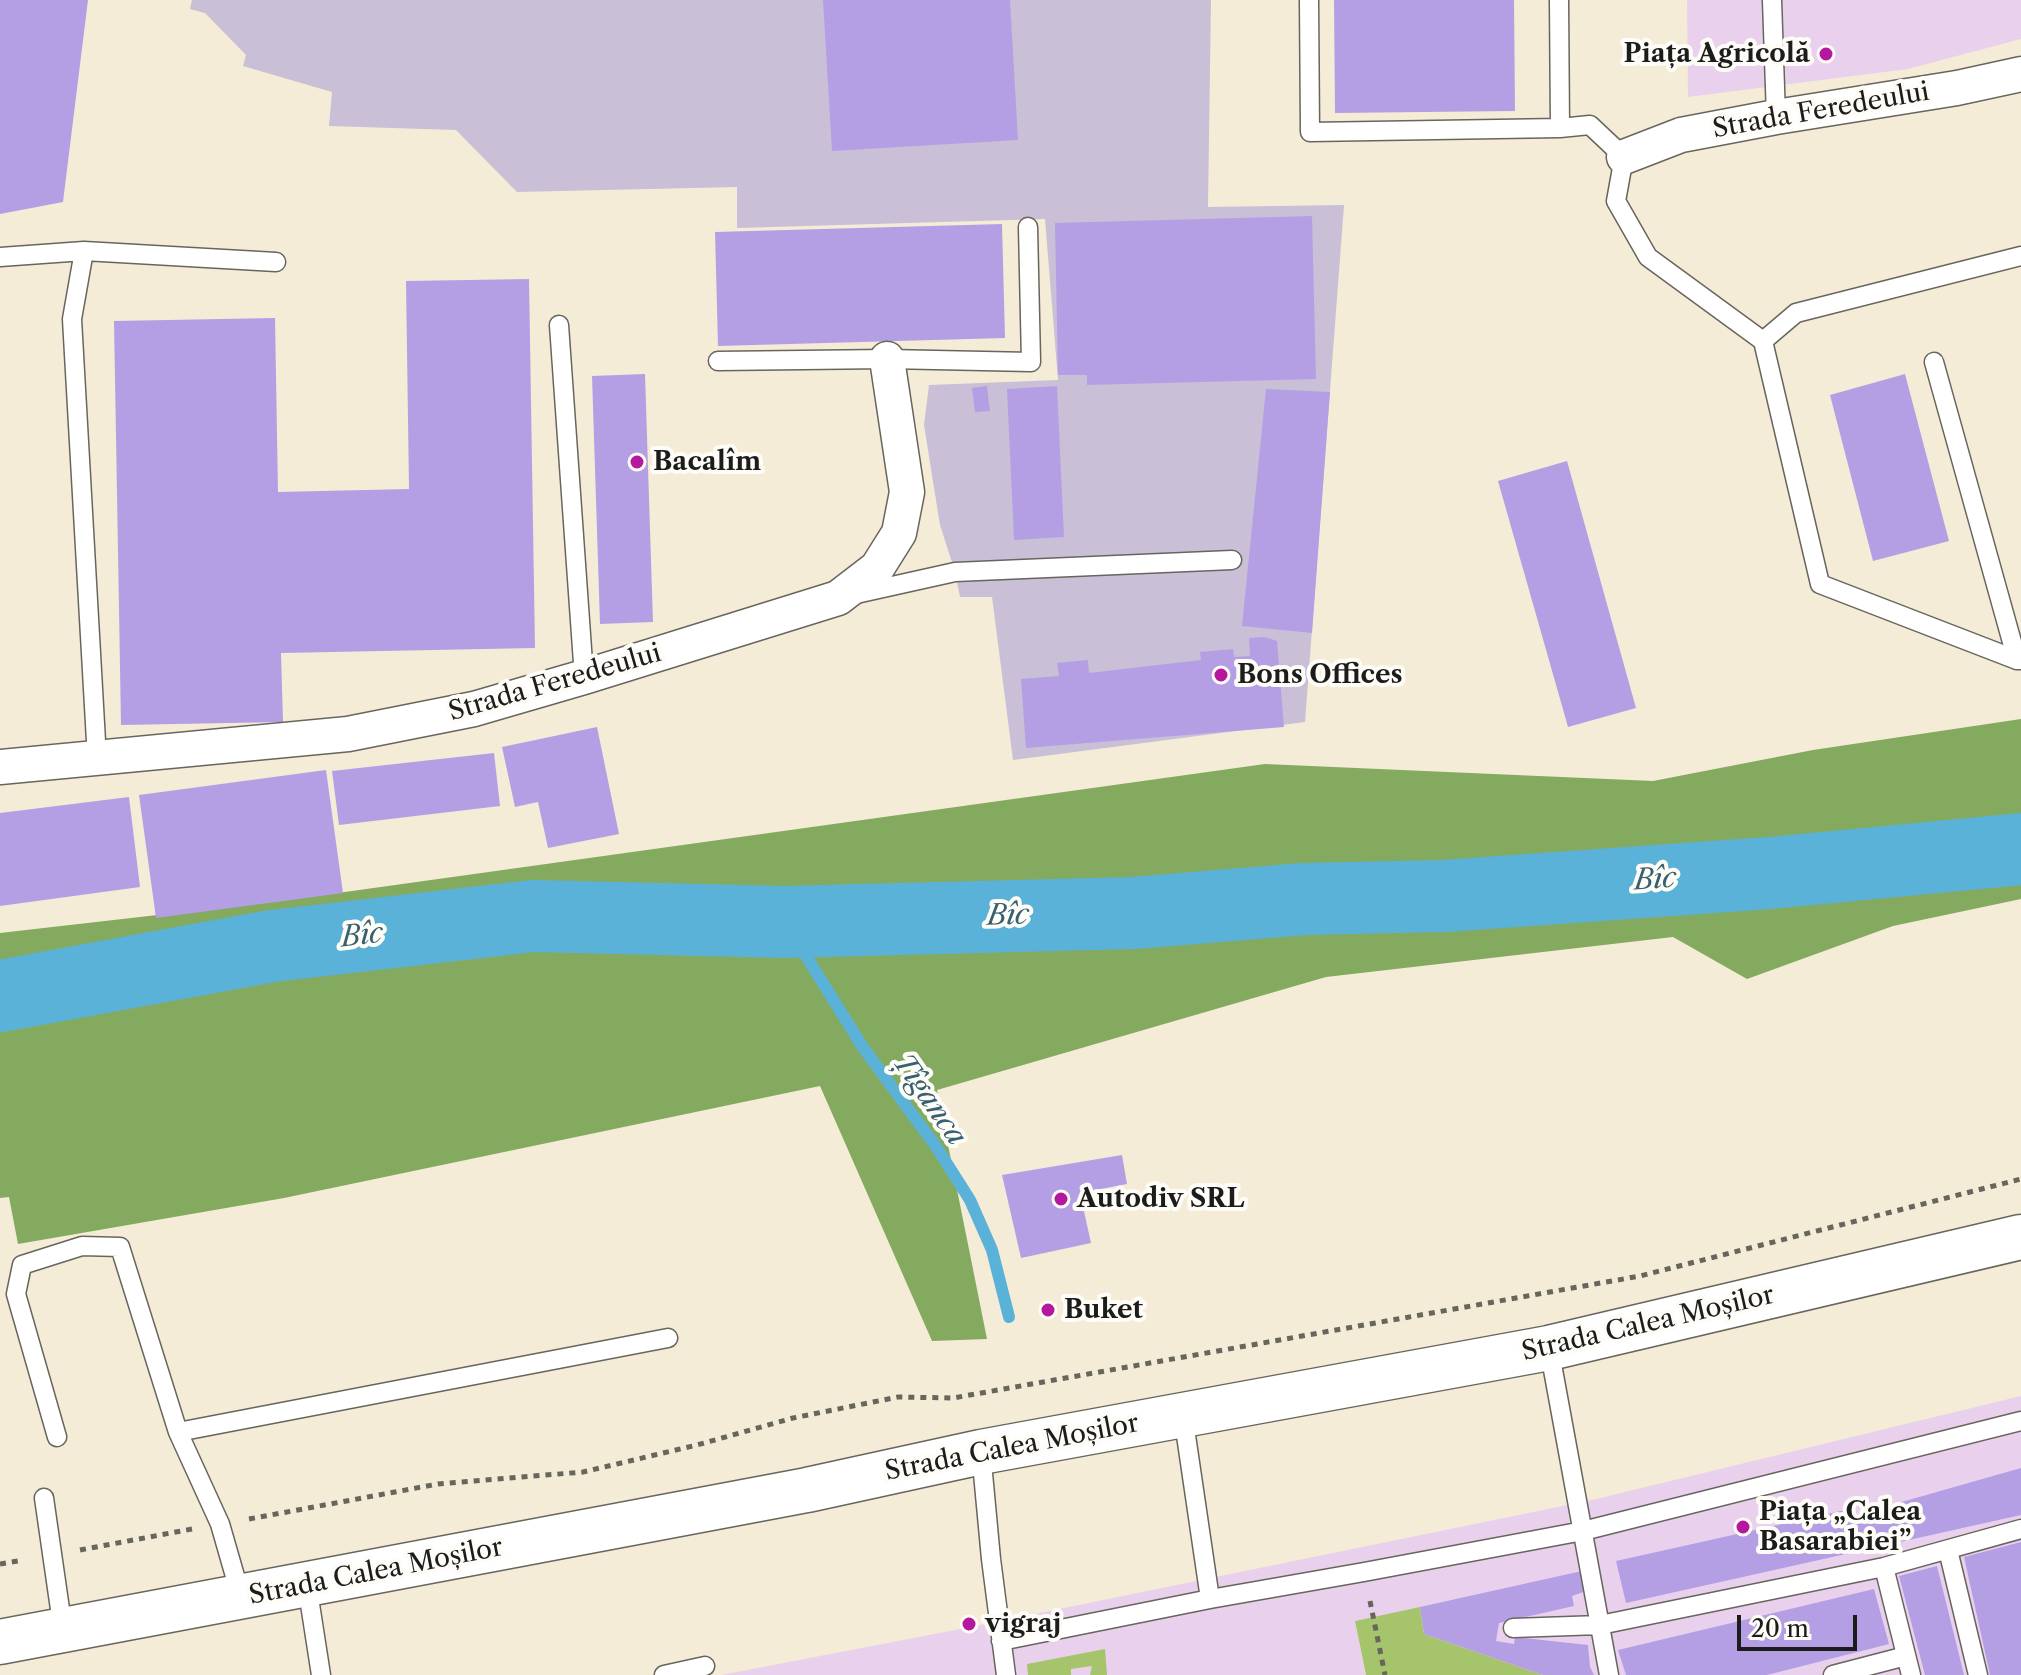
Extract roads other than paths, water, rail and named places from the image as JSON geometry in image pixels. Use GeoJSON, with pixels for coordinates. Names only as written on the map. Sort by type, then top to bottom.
{"type":"FeatureCollection","features":[{"type":"Feature","properties":{"kind":"main road","name":"Strada Calea Moșilor"},"geometry":{"type":"LineString","coordinates":[[0,1642],[807,1490],[981,1452],[1549,1348],[2021,1237]]}},
{"type":"Feature","properties":{"kind":"street","name":"Strada Feredeului"},"geometry":{"type":"LineString","coordinates":[[1624,157],[1681,135],[1957,88],[2021,74]]}},
{"type":"Feature","properties":{"kind":"street","name":"Strada Feredeului"},"geometry":{"type":"LineString","coordinates":[[0,767],[348,734],[474,709],[838,598],[877,568],[899,533],[907,492],[887,359]]}},
{"type":"Feature","properties":{"kind":"lane"},"geometry":{"type":"LineString","coordinates":[[1309,0],[1310,132],[1590,125],[1624,157],[1616,201],[1648,257],[1763,341],[1820,584],[2019,660]]}},
{"type":"Feature","properties":{"kind":"lane"},"geometry":{"type":"LineString","coordinates":[[1559,0],[1560,128]]}},
{"type":"Feature","properties":{"kind":"lane"},"geometry":{"type":"LineString","coordinates":[[1772,0],[1776,117]]}},
{"type":"Feature","properties":{"kind":"lane"},"geometry":{"type":"LineString","coordinates":[[718,361],[887,359],[1031,362],[1028,227]]}},
{"type":"Feature","properties":{"kind":"lane"},"geometry":{"type":"LineString","coordinates":[[0,257],[84,251],[276,262]]}},
{"type":"Feature","properties":{"kind":"lane"},"geometry":{"type":"LineString","coordinates":[[84,251],[72,319],[97,759]]}},
{"type":"Feature","properties":{"kind":"lane"},"geometry":{"type":"LineString","coordinates":[[1763,341],[1796,313],[2021,256]]}},
{"type":"Feature","properties":{"kind":"lane"},"geometry":{"type":"LineString","coordinates":[[559,325],[584,677]]}},
{"type":"Feature","properties":{"kind":"lane"},"geometry":{"type":"LineString","coordinates":[[1934,362],[2019,660]]}},
{"type":"Feature","properties":{"kind":"lane"},"geometry":{"type":"LineString","coordinates":[[838,598],[955,572],[1232,560]]}},
{"type":"Feature","properties":{"kind":"lane"},"geometry":{"type":"LineString","coordinates":[[57,1437],[16,1294],[22,1265],[82,1246],[120,1247],[178,1432],[220,1524],[241,1597]]}},
{"type":"Feature","properties":{"kind":"lane"},"geometry":{"type":"LineString","coordinates":[[178,1432],[668,1338]]}},
{"type":"Feature","properties":{"kind":"lane"},"geometry":{"type":"LineString","coordinates":[[1549,1348],[1609,1675]]}},
{"type":"Feature","properties":{"kind":"lane"},"geometry":{"type":"LineString","coordinates":[[1183,1415],[1210,1599]]}},
{"type":"Feature","properties":{"kind":"lane"},"geometry":{"type":"LineString","coordinates":[[1001,1641],[1210,1599],[1583,1531],[2021,1421]]}},
{"type":"Feature","properties":{"kind":"lane"},"geometry":{"type":"LineString","coordinates":[[981,1452],[1006,1675]]}},
{"type":"Feature","properties":{"kind":"lane"},"geometry":{"type":"LineString","coordinates":[[44,1498],[63,1630]]}},
{"type":"Feature","properties":{"kind":"lane"},"geometry":{"type":"LineString","coordinates":[[1513,1628],[1600,1625],[1884,1567],[2021,1529]]}},
{"type":"Feature","properties":{"kind":"lane"},"geometry":{"type":"LineString","coordinates":[[1948,1550],[1978,1675]]}},
{"type":"Feature","properties":{"kind":"lane"},"geometry":{"type":"LineString","coordinates":[[1833,1675],[1909,1666],[1884,1567]]}},
{"type":"Feature","properties":{"kind":"lane"},"geometry":{"type":"LineString","coordinates":[[307,1585],[321,1675]]}},
{"type":"Feature","properties":{"kind":"lane"},"geometry":{"type":"LineString","coordinates":[[664,1675],[705,1666]]}},
{"type":"Feature","properties":{"kind":"waterway","name":"Bîc"},"geometry":{"type":"LineString","coordinates":[[0,996],[272,946],[533,916],[785,922],[1133,913],[1304,899],[1444,896],[1770,873],[2021,849]]}},
{"type":"Feature","properties":{"kind":"waterway","name":"Țîganca"},"geometry":{"type":"LineString","coordinates":[[785,922],[862,1046],[937,1148],[970,1200],[992,1250],[1009,1317]]}},
{"type":"Feature","properties":{"kind":"place","name":"Piața Agricolă"},"geometry":{"type":"Point","coordinates":[1826,54]}},
{"type":"Feature","properties":{"kind":"place","name":"Bacalîm"},"geometry":{"type":"Point","coordinates":[637,462]}},
{"type":"Feature","properties":{"kind":"place","name":"Bons Offices"},"geometry":{"type":"Point","coordinates":[1221,675]}},
{"type":"Feature","properties":{"kind":"place","name":"Autodiv SRL"},"geometry":{"type":"Point","coordinates":[1061,1199]}},
{"type":"Feature","properties":{"kind":"place","name":"Buket"},"geometry":{"type":"Point","coordinates":[1048,1310]}},
{"type":"Feature","properties":{"kind":"place","name":"Piața „Calea Basarabiei”"},"geometry":{"type":"Point","coordinates":[1743,1527]}},
{"type":"Feature","properties":{"kind":"place","name":"vigraj"},"geometry":{"type":"Point","coordinates":[969,1624]}}]}
